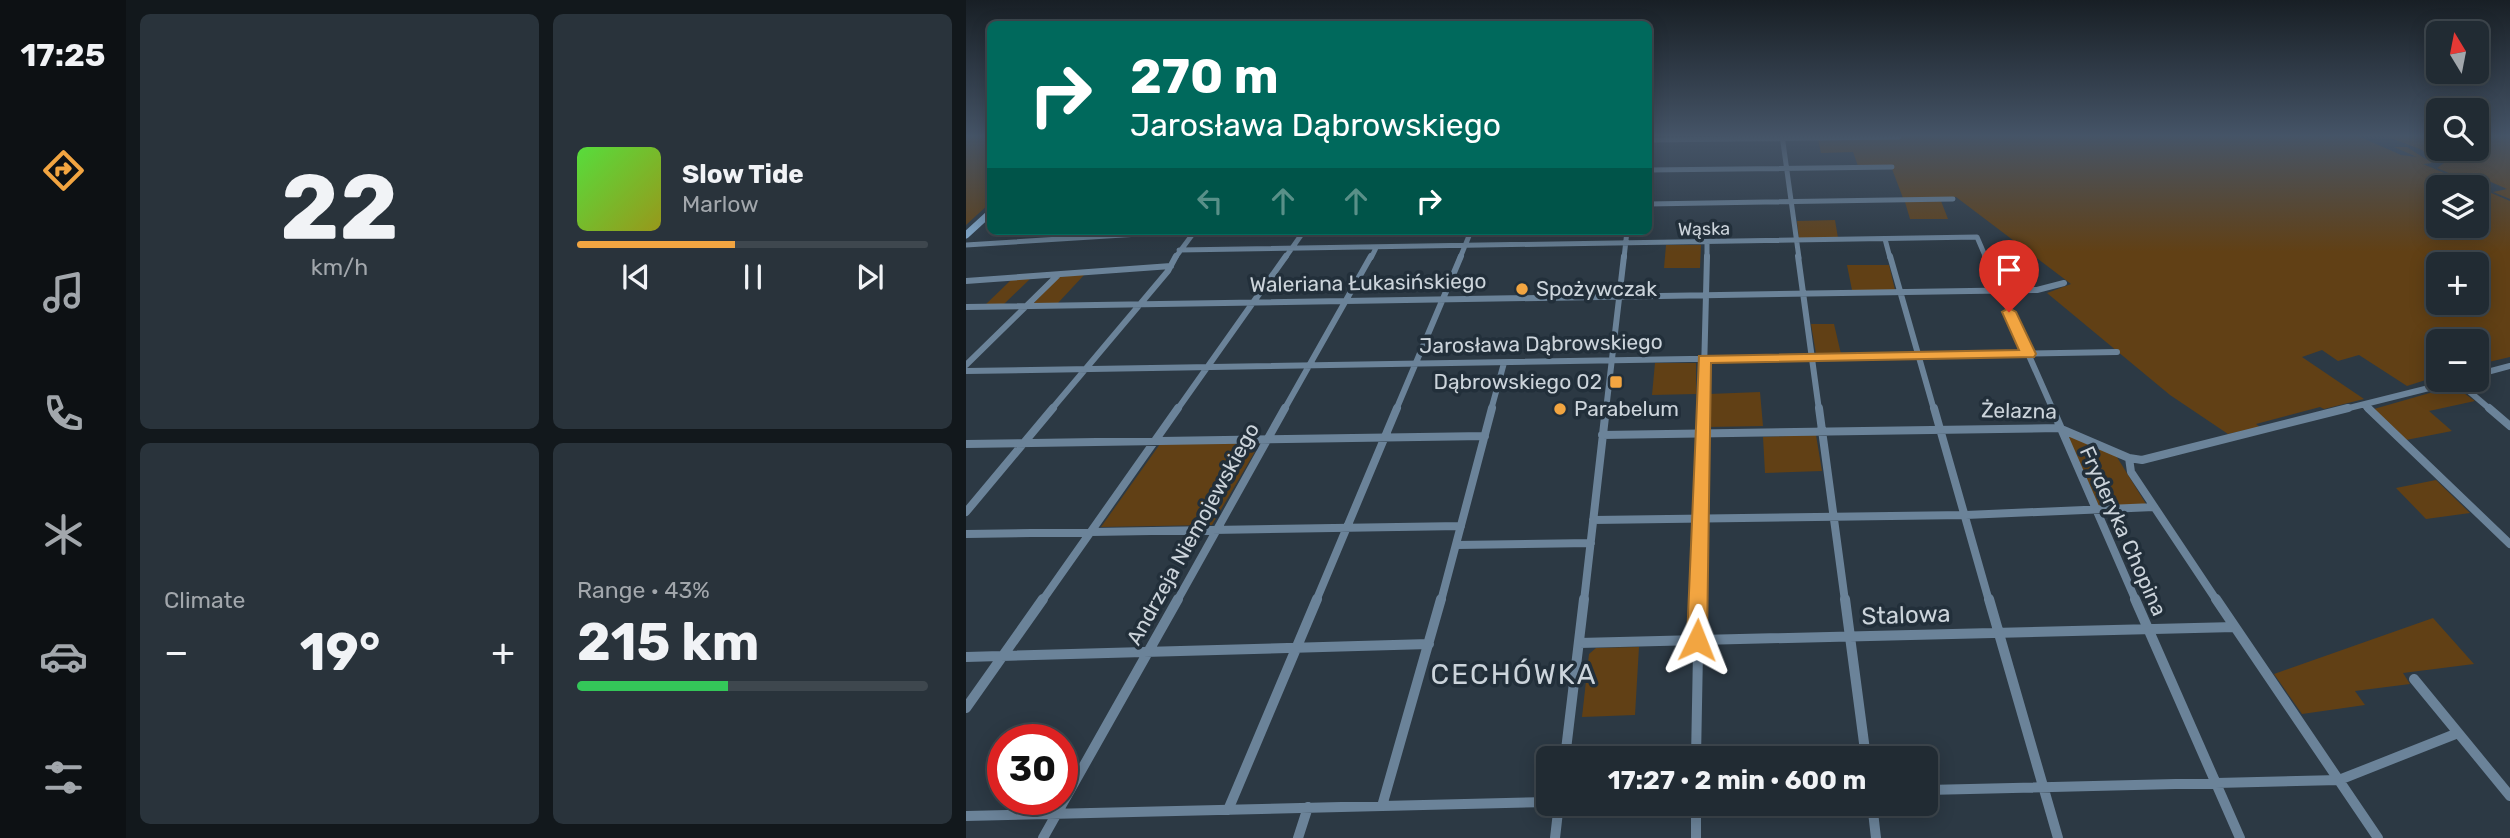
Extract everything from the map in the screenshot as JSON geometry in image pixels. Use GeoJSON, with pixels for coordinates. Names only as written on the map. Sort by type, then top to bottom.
{"type":"FeatureCollection","features":[{"type":"Feature","properties":{"kind":"main road"},"geometry":{"type":"LineString","coordinates":[[966,235],[987,216]]}},
{"type":"Feature","properties":{"kind":"street"},"geometry":{"type":"LineString","coordinates":[[1787,174],[1836,516],[1864,746]]}},
{"type":"Feature","properties":{"kind":"street"},"geometry":{"type":"LineString","coordinates":[[1652,204],[1953,199]]}},
{"type":"Feature","properties":{"kind":"street"},"geometry":{"type":"LineString","coordinates":[[966,245],[1123,235]]}},
{"type":"Feature","properties":{"kind":"street"},"geometry":{"type":"LineString","coordinates":[[966,512],[1142,304],[1192,235]]}},
{"type":"Feature","properties":{"kind":"street"},"geometry":{"type":"LineString","coordinates":[[966,708],[1205,367],[1301,235]]}},
{"type":"Feature","properties":{"kind":"street"},"geometry":{"type":"LineString","coordinates":[[1228,810],[1469,235]]}},
{"type":"Feature","properties":{"kind":"street"},"geometry":{"type":"LineString","coordinates":[[1566,746],[1626,235]]}},
{"type":"Feature","properties":{"kind":"street","name":"Wąska"},"geometry":{"type":"LineString","coordinates":[[1179,250],[1977,237]]}},
{"type":"Feature","properties":{"kind":"street","name":"Fryderyka Chopina"},"geometry":{"type":"LineString","coordinates":[[1977,237],[2240,838]]}},
{"type":"Feature","properties":{"kind":"street"},"geometry":{"type":"LineString","coordinates":[[1885,239],[2058,838]]}},
{"type":"Feature","properties":{"kind":"street"},"geometry":{"type":"LineString","coordinates":[[1696,746],[1707,243]]}},
{"type":"Feature","properties":{"kind":"street","name":"Andrzeja Niemojewskiego"},"geometry":{"type":"LineString","coordinates":[[1078,775],[1376,248]]}},
{"type":"Feature","properties":{"kind":"street"},"geometry":{"type":"LineString","coordinates":[[966,281],[1171,266]]}},
{"type":"Feature","properties":{"kind":"street"},"geometry":{"type":"LineString","coordinates":[[966,365],[1059,274]]}},
{"type":"Feature","properties":{"kind":"street","name":"Waleriana Łukasińskiego"},"geometry":{"type":"LineString","coordinates":[[966,307],[2037,290],[2064,283]]}},
{"type":"Feature","properties":{"kind":"street","name":"Jarosława Dąbrowskiego"},"geometry":{"type":"LineString","coordinates":[[966,371],[2117,352]]}},
{"type":"Feature","properties":{"kind":"street"},"geometry":{"type":"LineString","coordinates":[[1382,806],[1429,644],[1504,363]]}},
{"type":"Feature","properties":{"kind":"street"},"geometry":{"type":"LineString","coordinates":[[2489,372],[2510,366]]}},
{"type":"Feature","properties":{"kind":"street","name":"Żelazna"},"geometry":{"type":"LineString","coordinates":[[1602,435],[2059,428],[2129,458],[2142,460],[2426,389]]}},
{"type":"Feature","properties":{"kind":"street"},"geometry":{"type":"LineString","coordinates":[[2472,392],[2510,426]]}},
{"type":"Feature","properties":{"kind":"street"},"geometry":{"type":"LineString","coordinates":[[2365,406],[2510,544]]}},
{"type":"Feature","properties":{"kind":"street"},"geometry":{"type":"LineString","coordinates":[[966,444],[1485,436]]}},
{"type":"Feature","properties":{"kind":"street"},"geometry":{"type":"LineString","coordinates":[[2129,458],[2131,472],[2154,508],[2378,838]]}},
{"type":"Feature","properties":{"kind":"street"},"geometry":{"type":"LineString","coordinates":[[1593,520],[1966,515],[2154,508]]}},
{"type":"Feature","properties":{"kind":"street"},"geometry":{"type":"LineString","coordinates":[[966,534],[1461,526]]}},
{"type":"Feature","properties":{"kind":"street"},"geometry":{"type":"LineString","coordinates":[[1456,545],[1591,543]]}},
{"type":"Feature","properties":{"kind":"street","name":"Stalowa"},"geometry":{"type":"LineString","coordinates":[[1579,643],[2235,626]]}},
{"type":"Feature","properties":{"kind":"street"},"geometry":{"type":"LineString","coordinates":[[966,657],[1429,644]]}},
{"type":"Feature","properties":{"kind":"street"},"geometry":{"type":"LineString","coordinates":[[2414,679],[2510,796]]}},
{"type":"Feature","properties":{"kind":"street"},"geometry":{"type":"LineString","coordinates":[[1938,790],[2339,780],[2458,733]]}},
{"type":"Feature","properties":{"kind":"street"},"geometry":{"type":"LineString","coordinates":[[1078,813],[1536,802]]}},
{"type":"Feature","properties":{"kind":"street"},"geometry":{"type":"LineString","coordinates":[[1297,838],[1308,807]]}},
{"type":"Feature","properties":{"kind":"street"},"geometry":{"type":"LineString","coordinates":[[966,816],[996,815]]}},
{"type":"Feature","properties":{"kind":"street","name":"Andrzeja Niemojewskiego"},"geometry":{"type":"LineString","coordinates":[[1043,838],[1056,815]]}},
{"type":"Feature","properties":{"kind":"street"},"geometry":{"type":"LineString","coordinates":[[1555,838],[1558,816]]}},
{"type":"Feature","properties":{"kind":"street"},"geometry":{"type":"LineString","coordinates":[[1696,816],[1696,838]]}},
{"type":"Feature","properties":{"kind":"street"},"geometry":{"type":"LineString","coordinates":[[1873,816],[1876,838]]}},
{"type":"Feature","properties":{"kind":"shaded area"},"geometry":{"type":"Polygon","coordinates":[[[966,174],[987,174],[987,206],[966,225],[966,174]]]}},
{"type":"Feature","properties":{"kind":"shaded area"},"geometry":{"type":"Polygon","coordinates":[[[1894,174],[2447,174],[2449,175],[2426,175],[2426,238],[2489,238],[2489,192],[2510,201],[2510,357],[2489,362],[2489,329],[2426,329],[2426,380],[2407,386],[2359,355],[2338,361],[2322,350],[2302,357],[2364,399],[2324,409],[2320,407],[2256,424],[2260,427],[2228,434],[2170,395],[2047,293],[2071,284],[1956,197],[1903,198],[1894,174]]]}},
{"type":"Feature","properties":{"kind":"shaded area"},"geometry":{"type":"Polygon","coordinates":[[[2452,174],[2510,174],[2510,199],[2493,192],[2507,189],[2489,181],[2489,175],[2452,174]]]}},
{"type":"Feature","properties":{"kind":"shaded area"},"geometry":{"type":"Polygon","coordinates":[[[1941,201],[1948,219],[1910,219],[1905,202],[1941,201]]]}},
{"type":"Feature","properties":{"kind":"shaded area"},"geometry":{"type":"Polygon","coordinates":[[[1835,220],[1838,238],[1799,239],[1797,221],[1835,220]]]}},
{"type":"Feature","properties":{"kind":"shaded area"},"geometry":{"type":"Polygon","coordinates":[[[1666,245],[1701,245],[1700,268],[1664,268],[1666,245]]]}},
{"type":"Feature","properties":{"kind":"shaded area"},"geometry":{"type":"Polygon","coordinates":[[[1847,265],[1889,265],[1895,290],[1852,290],[1847,265]]]}},
{"type":"Feature","properties":{"kind":"shaded area"},"geometry":{"type":"Polygon","coordinates":[[[1085,274],[1058,303],[1033,304],[1058,277],[1085,274]]]}},
{"type":"Feature","properties":{"kind":"shaded area"},"geometry":{"type":"Polygon","coordinates":[[[1031,278],[1004,304],[985,305],[1011,280],[1031,278]]]}},
{"type":"Feature","properties":{"kind":"shaded area"},"geometry":{"type":"Polygon","coordinates":[[[1811,324],[1834,324],[1841,354],[1816,354],[1811,324]]]}},
{"type":"Feature","properties":{"kind":"shaded area"},"geometry":{"type":"Polygon","coordinates":[[[1655,363],[1696,363],[1696,394],[1652,395],[1655,363]]]}},
{"type":"Feature","properties":{"kind":"shaded area"},"geometry":{"type":"Polygon","coordinates":[[[1760,392],[1763,426],[1708,427],[1709,394],[1760,392]]]}},
{"type":"Feature","properties":{"kind":"shaded area"},"geometry":{"type":"Polygon","coordinates":[[[2433,392],[2462,392],[2475,401],[2429,411],[2452,431],[2406,440],[2374,409],[2433,392]]]}},
{"type":"Feature","properties":{"kind":"shaded area"},"geometry":{"type":"Polygon","coordinates":[[[2065,431],[2115,454],[2146,504],[2099,507],[2065,431]]]}},
{"type":"Feature","properties":{"kind":"shaded area"},"geometry":{"type":"Polygon","coordinates":[[[1816,435],[1822,471],[1765,473],[1763,437],[1816,435]]]}},
{"type":"Feature","properties":{"kind":"shaded area"},"geometry":{"type":"Polygon","coordinates":[[[1260,443],[1212,525],[1101,527],[1160,444],[1260,443]]]}},
{"type":"Feature","properties":{"kind":"shaded area"},"geometry":{"type":"Polygon","coordinates":[[[2436,480],[2470,513],[2426,519],[2396,488],[2436,480]]]}},
{"type":"Feature","properties":{"kind":"shaded area"},"geometry":{"type":"Polygon","coordinates":[[[2433,618],[2474,664],[2403,673],[2410,684],[2355,691],[2365,705],[2302,714],[2274,674],[2433,618]]]}},
{"type":"Feature","properties":{"kind":"shaded area"},"geometry":{"type":"Polygon","coordinates":[[[1639,647],[1635,715],[1582,717],[1589,654],[1596,648],[1639,647]]]}},
{"type":"Feature","properties":{"kind":"place","name":"Spożywczak"},"geometry":{"type":"Point","coordinates":[1522,289]}},
{"type":"Feature","properties":{"kind":"place","name":"Dąbrowskiego 02"},"geometry":{"type":"Point","coordinates":[1616,382]}},
{"type":"Feature","properties":{"kind":"place","name":"Parabelum"},"geometry":{"type":"Point","coordinates":[1560,409]}},
{"type":"Feature","properties":{"kind":"district","name":"CECHÓWKA"},"geometry":{"type":"Point","coordinates":[1514,674]}},
{"type":"Feature","properties":{"kind":"route"},"geometry":{"type":"LineString","coordinates":[[1697,640],[1704,359],[2029,354],[2009,312]]}}]}
